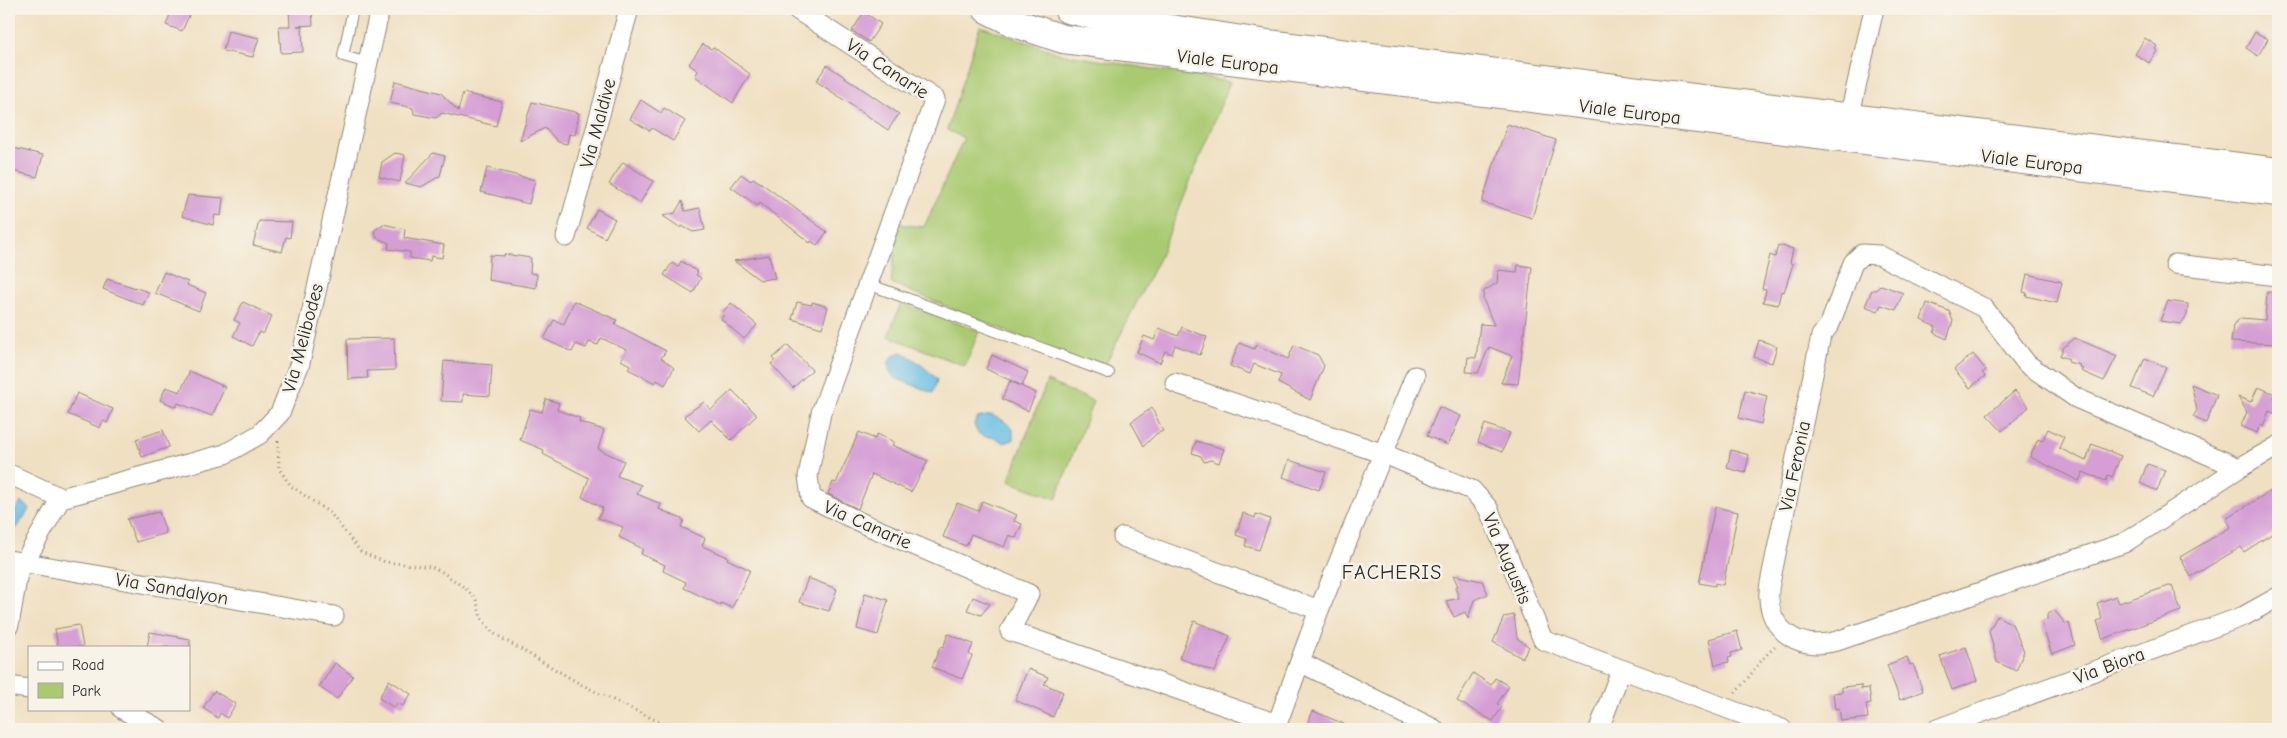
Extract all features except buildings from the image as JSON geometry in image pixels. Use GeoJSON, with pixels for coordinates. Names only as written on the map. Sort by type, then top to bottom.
{"type":"FeatureCollection","features":[{"type":"Feature","properties":{"kind":"main road","name":"Viale Europa"},"geometry":{"type":"LineString","coordinates":[[987,9],[1015,23],[1063,39],[2278,192]]}},
{"type":"Feature","properties":{"kind":"main road","name":"Viale Europa"},"geometry":{"type":"LineString","coordinates":[[1068,9],[1126,22],[1268,44],[2278,172]]}},
{"type":"Feature","properties":{"kind":"street","name":"Via Melibodes"},"geometry":{"type":"LineString","coordinates":[[61,498],[225,454],[260,434],[280,413],[300,363],[380,9]]}},
{"type":"Feature","properties":{"kind":"street","name":"Via Maldive"},"geometry":{"type":"LineString","coordinates":[[566,237],[628,9]]}},
{"type":"Feature","properties":{"kind":"street","name":"Via Canarie"},"geometry":{"type":"LineString","coordinates":[[796,9],[935,99],[821,413],[808,476],[811,498],[864,524],[1029,594],[1010,631],[1277,724],[1300,662]]}},
{"type":"Feature","properties":{"kind":"street"},"geometry":{"type":"LineString","coordinates":[[1849,118],[1874,9]]}},
{"type":"Feature","properties":{"kind":"street","name":"Via Feronia"},"geometry":{"type":"LineString","coordinates":[[1790,636],[1778,625],[1770,609],[1768,600],[1770,583],[1821,336],[1830,324],[1853,263],[1862,254],[1879,255],[1984,308],[2027,364],[2076,398],[2239,468]]}},
{"type":"Feature","properties":{"kind":"street"},"geometry":{"type":"LineString","coordinates":[[2175,264],[2278,276]]}},
{"type":"Feature","properties":{"kind":"street"},"geometry":{"type":"LineString","coordinates":[[1415,376],[1300,662],[1434,729]]}},
{"type":"Feature","properties":{"kind":"street","name":"Via Augustis"},"geometry":{"type":"LineString","coordinates":[[1175,383],[1384,454],[1472,490],[1488,508],[1543,640],[1782,729]]}},
{"type":"Feature","properties":{"kind":"street"},"geometry":{"type":"LineString","coordinates":[[1790,636],[1806,643],[1826,644],[2124,543],[2239,468],[2278,446]]}},
{"type":"Feature","properties":{"kind":"street"},"geometry":{"type":"LineString","coordinates":[[9,474],[61,498],[16,561],[18,573],[9,625]]}},
{"type":"Feature","properties":{"kind":"street"},"geometry":{"type":"LineString","coordinates":[[1123,537],[1320,610]]}},
{"type":"Feature","properties":{"kind":"street","name":"Via Sandalyon"},"geometry":{"type":"LineString","coordinates":[[16,561],[334,616]]}},
{"type":"Feature","properties":{"kind":"street","name":"Via Biora"},"geometry":{"type":"LineString","coordinates":[[1937,729],[2244,616],[2278,597]]}},
{"type":"Feature","properties":{"kind":"street"},"geometry":{"type":"LineString","coordinates":[[1599,729],[1621,670]]}},
{"type":"Feature","properties":{"kind":"street"},"geometry":{"type":"LineString","coordinates":[[9,686],[28,689]]}},
{"type":"Feature","properties":{"kind":"street"},"geometry":{"type":"LineString","coordinates":[[126,718],[159,729]]}},
{"type":"Feature","properties":{"kind":"lane"},"geometry":{"type":"LineString","coordinates":[[354,9],[343,56],[368,63]]}},
{"type":"Feature","properties":{"kind":"lane"},"geometry":{"type":"LineString","coordinates":[[868,284],[1109,373]]}},
{"type":"Feature","properties":{"kind":"path"},"geometry":{"type":"LineString","coordinates":[[272,422],[278,443],[279,469],[291,486],[330,514],[361,552],[385,562],[432,567],[442,572],[465,588],[476,599],[481,618],[493,633],[582,685],[674,729]]}},
{"type":"Feature","properties":{"kind":"path"},"geometry":{"type":"LineString","coordinates":[[1726,708],[1732,696],[1750,678],[1768,653],[1790,636]]}},
{"type":"Feature","properties":{"kind":"green space"},"geometry":{"type":"Polygon","coordinates":[[[980,26],[1062,54],[1230,82],[1160,256],[1102,371],[891,283],[898,224],[924,227],[964,138],[947,130],[980,26]]]}},
{"type":"Feature","properties":{"kind":"green space"},"geometry":{"type":"Polygon","coordinates":[[[901,303],[979,331],[965,366],[888,336],[901,303]]]}},
{"type":"Feature","properties":{"kind":"green space"},"geometry":{"type":"Polygon","coordinates":[[[1047,381],[1093,401],[1056,499],[1009,481],[1047,381]]]}},
{"type":"Feature","properties":{"kind":"water"},"geometry":{"type":"Polygon","coordinates":[[[902,352],[935,377],[937,380],[933,393],[895,378],[888,366],[893,356],[902,352]]]}},
{"type":"Feature","properties":{"kind":"water"},"geometry":{"type":"Polygon","coordinates":[[[991,415],[1004,421],[1013,429],[1013,440],[1004,443],[994,437],[983,436],[979,433],[974,424],[977,418],[991,415]]]}},
{"type":"Feature","properties":{"kind":"water"},"geometry":{"type":"Polygon","coordinates":[[[21,502],[30,508],[16,529],[9,524],[9,520],[21,502]]]}},
{"type":"Feature","properties":{"kind":"district","name":"FACHERIS"},"geometry":{"type":"Point","coordinates":[1392,572]}}]}
